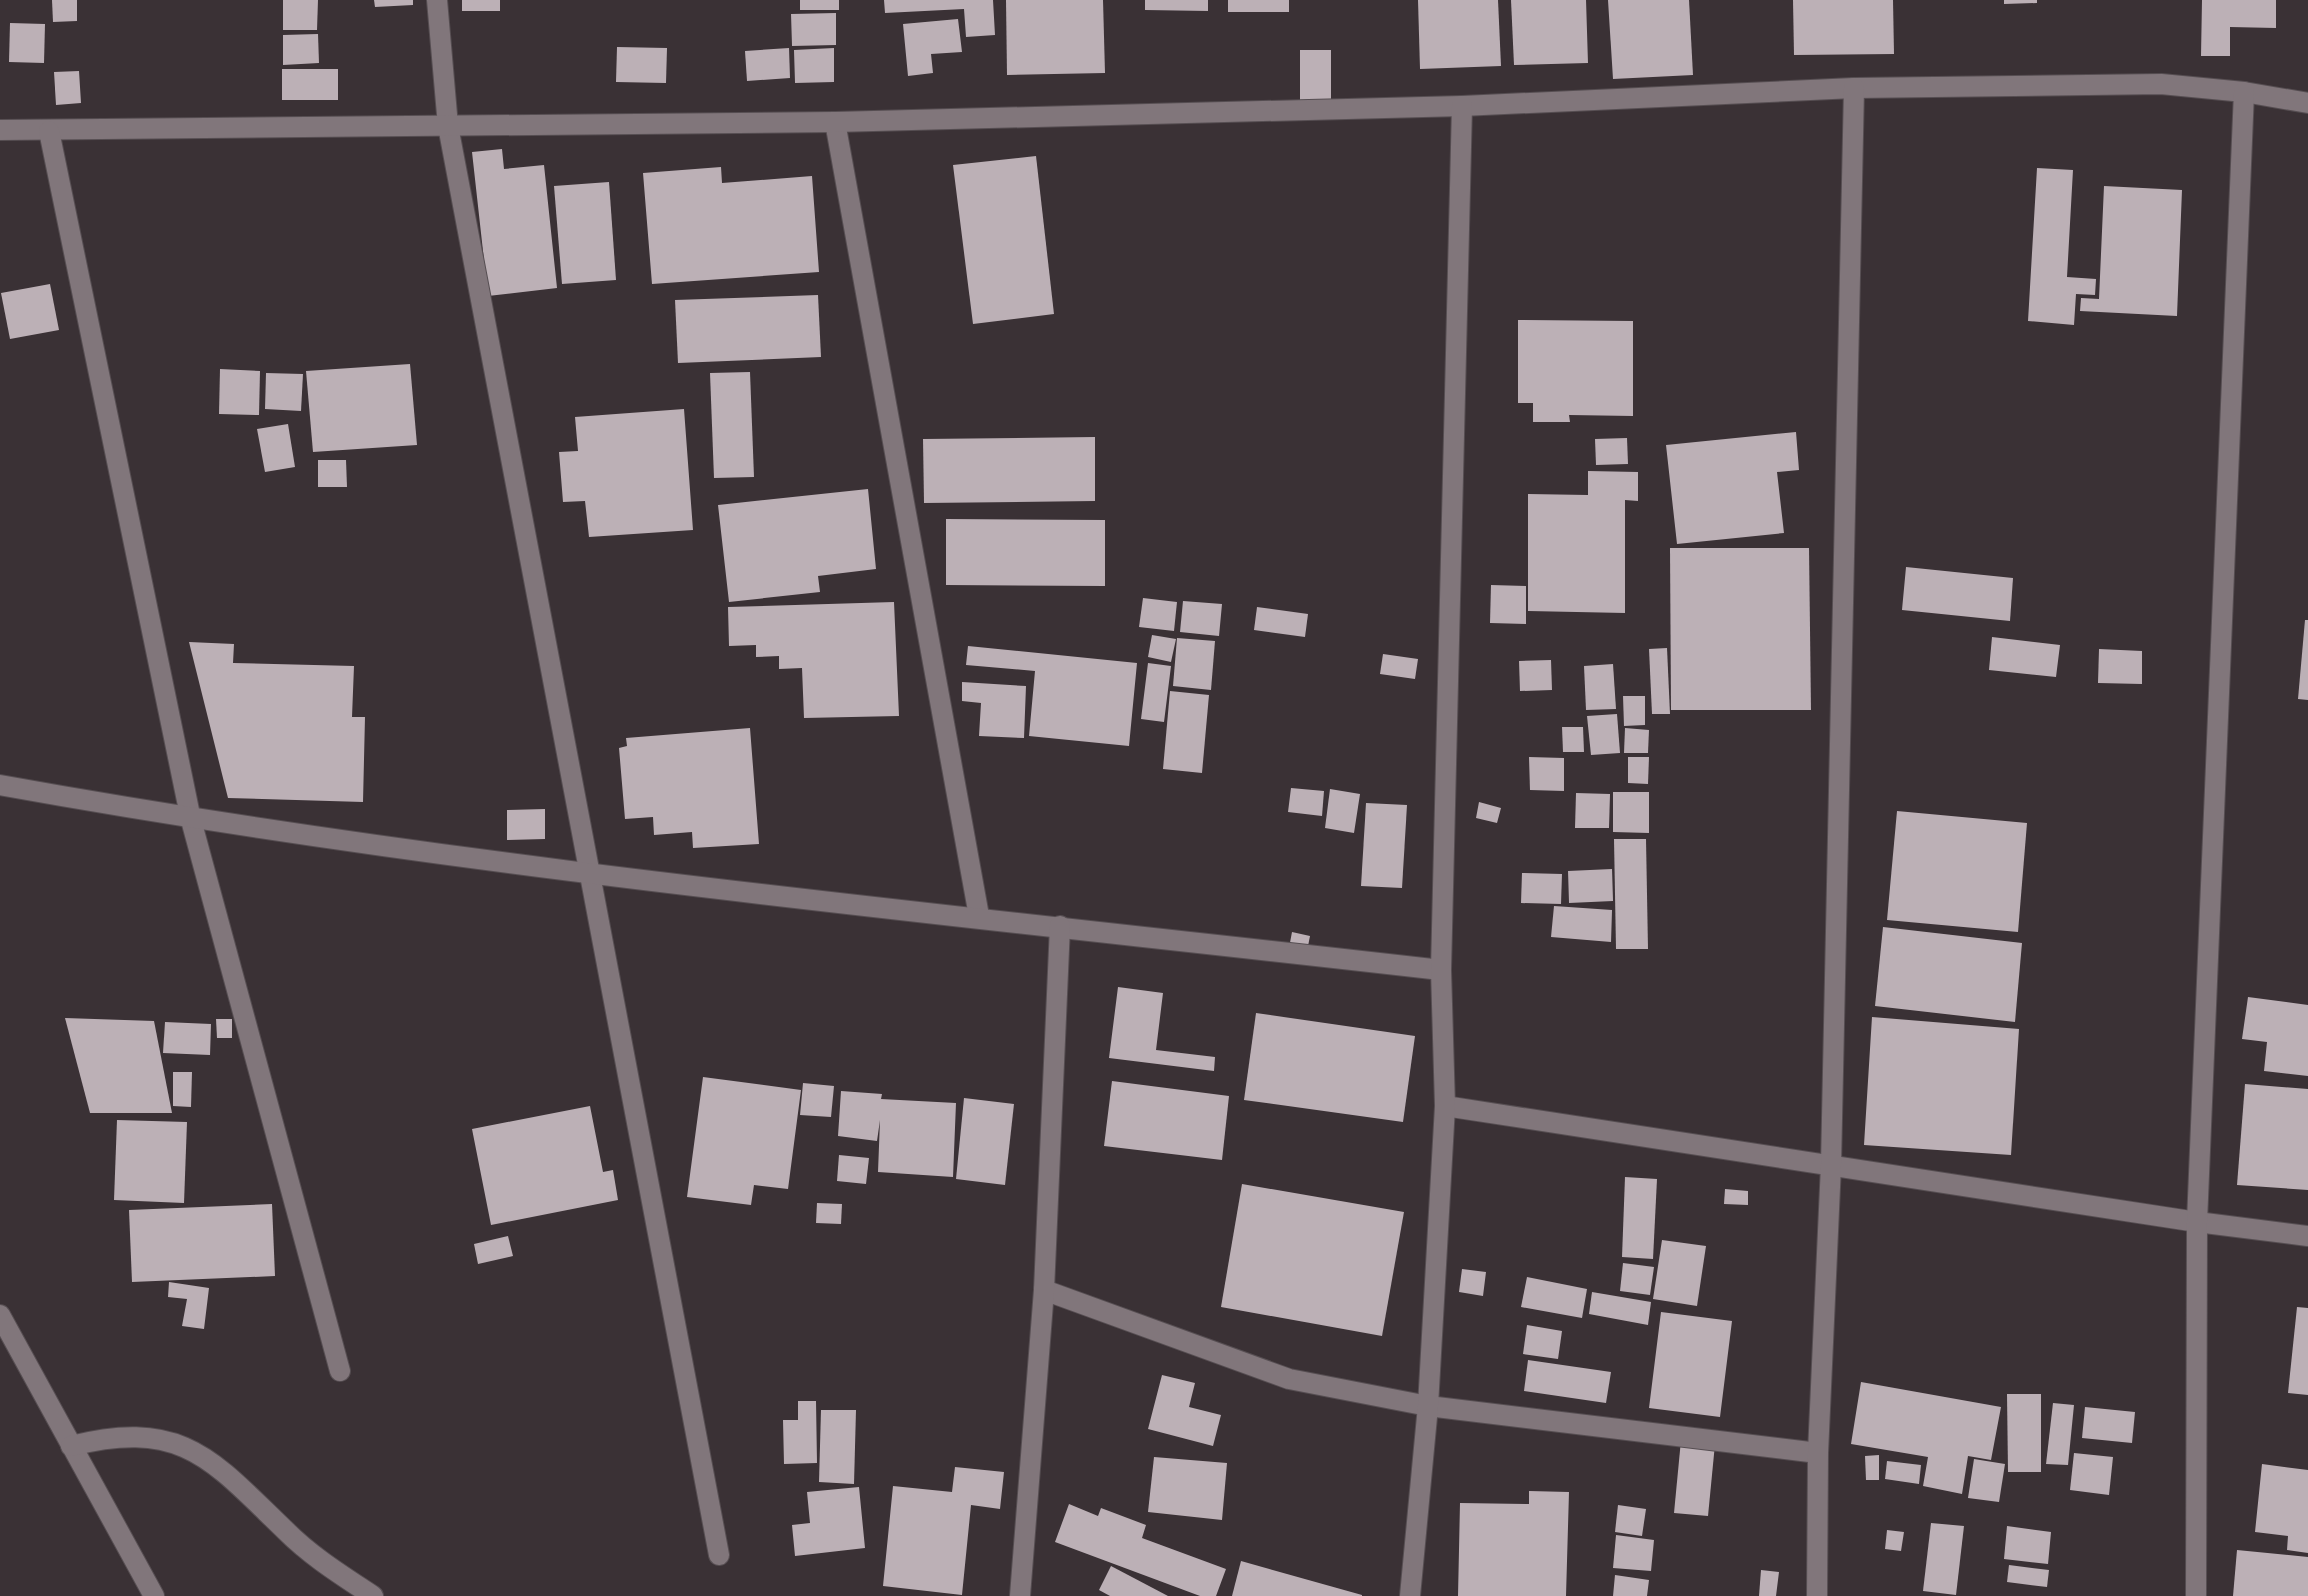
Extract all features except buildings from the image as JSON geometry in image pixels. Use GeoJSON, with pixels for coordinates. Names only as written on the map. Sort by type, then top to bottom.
{"type":"FeatureCollection","features":[{"type":"Feature","properties":{"kind":"street"},"geometry":{"type":"LineString","coordinates":[[437,0],[448,126],[719,1555]]}},
{"type":"Feature","properties":{"kind":"street"},"geometry":{"type":"LineString","coordinates":[[0,130],[835,122],[1462,106],[1854,88],[2161,84],[2244,92],[2308,104]]}},
{"type":"Feature","properties":{"kind":"street"},"geometry":{"type":"LineString","coordinates":[[1817,1596],[1818,1454],[1831,1165],[1854,88]]}},
{"type":"Feature","properties":{"kind":"street"},"geometry":{"type":"LineString","coordinates":[[2196,1596],[2197,1222],[2244,92]]}},
{"type":"Feature","properties":{"kind":"street"},"geometry":{"type":"LineString","coordinates":[[1410,1596],[1428,1406],[1445,1106],[1441,970],[1462,106]]}},
{"type":"Feature","properties":{"kind":"street"},"geometry":{"type":"LineString","coordinates":[[835,122],[979,916]]}},
{"type":"Feature","properties":{"kind":"street"},"geometry":{"type":"LineString","coordinates":[[49,132],[190,820],[340,1372]]}},
{"type":"Feature","properties":{"kind":"street"},"geometry":{"type":"LineString","coordinates":[[0,786],[190,820],[590,873],[1441,970]]}},
{"type":"Feature","properties":{"kind":"street"},"geometry":{"type":"LineString","coordinates":[[1020,1596],[1044,1290],[1060,926]]}},
{"type":"Feature","properties":{"kind":"street"},"geometry":{"type":"LineString","coordinates":[[1445,1106],[2308,1236]]}},
{"type":"Feature","properties":{"kind":"street"},"geometry":{"type":"LineString","coordinates":[[1044,1290],[1289,1379],[1428,1406],[1818,1454]]}},
{"type":"Feature","properties":{"kind":"street"},"geometry":{"type":"LineString","coordinates":[[0,1315],[154,1596]]}},
{"type":"Feature","properties":{"kind":"street"},"geometry":{"type":"LineString","coordinates":[[71,1446],[108,1437],[146,1437],[183,1446],[217,1464],[289,1535],[373,1596]]}}]}
